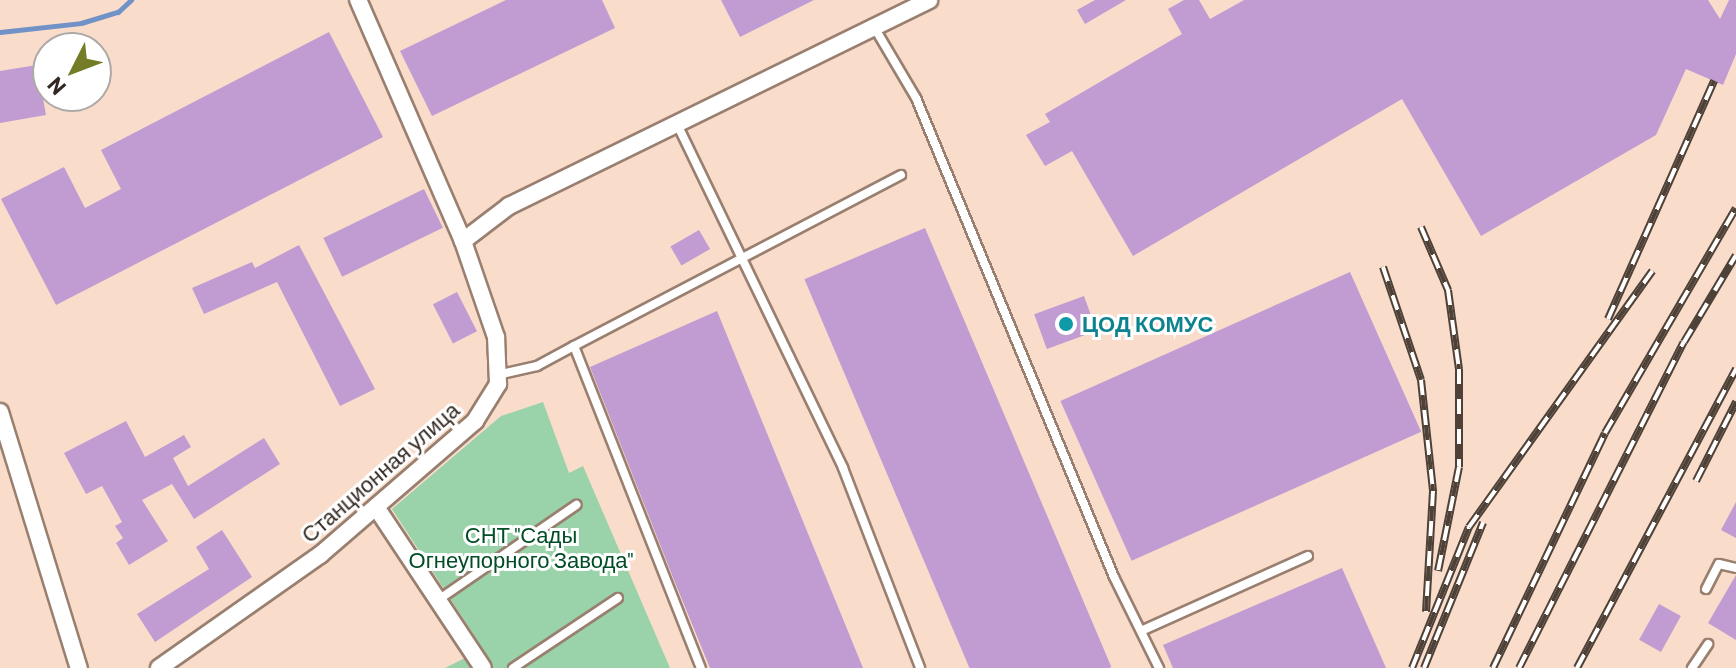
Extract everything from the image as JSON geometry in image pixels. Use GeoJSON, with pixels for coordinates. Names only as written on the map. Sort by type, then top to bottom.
{"type":"FeatureCollection","features":[{"type":"Feature","properties":{"kind":"street","name":"Станционная улица"},"geometry":{"type":"LineString","coordinates":[[159,668],[277,587],[376,507],[475,421],[498,384],[496,337],[463,241],[358,0]]}},
{"type":"Feature","properties":{"kind":"street"},"geometry":{"type":"LineString","coordinates":[[463,241],[509,206],[929,0]]}},
{"type":"Feature","properties":{"kind":"street"},"geometry":{"type":"LineString","coordinates":[[0,412],[4,441],[79,668]]}},
{"type":"Feature","properties":{"kind":"street"},"geometry":{"type":"LineString","coordinates":[[376,507],[483,668]]}},
{"type":"Feature","properties":{"kind":"lane"},"geometry":{"type":"LineString","coordinates":[[874,27],[916,98],[1159,668]]}},
{"type":"Feature","properties":{"kind":"lane"},"geometry":{"type":"LineString","coordinates":[[677,124],[843,468],[920,668]]}},
{"type":"Feature","properties":{"kind":"lane"},"geometry":{"type":"LineString","coordinates":[[497,375],[537,366],[901,175]]}},
{"type":"Feature","properties":{"kind":"lane"},"geometry":{"type":"LineString","coordinates":[[574,346],[701,668]]}},
{"type":"Feature","properties":{"kind":"lane"},"geometry":{"type":"LineString","coordinates":[[438,601],[576,505]]}},
{"type":"Feature","properties":{"kind":"lane"},"geometry":{"type":"LineString","coordinates":[[1141,631],[1308,556]]}},
{"type":"Feature","properties":{"kind":"lane"},"geometry":{"type":"LineString","coordinates":[[1706,589],[1719,564],[1736,568]]}},
{"type":"Feature","properties":{"kind":"lane"},"geometry":{"type":"LineString","coordinates":[[513,668],[618,598]]}},
{"type":"Feature","properties":{"kind":"lane"},"geometry":{"type":"LineString","coordinates":[[1692,668],[1708,644]]}},
{"type":"Feature","properties":{"kind":"green space","name":"СНТ \"Сады Огнеупорного Завода\""},"geometry":{"type":"Polygon","coordinates":[[[543,402],[569,473],[583,466],[670,668],[445,668],[483,649],[392,509],[501,416],[543,402]]]}},
{"type":"Feature","properties":{"kind":"building"},"geometry":{"type":"Polygon","coordinates":[[[506,0],[602,0],[615,28],[432,116],[400,51],[506,0]]]}},
{"type":"Feature","properties":{"kind":"building"},"geometry":{"type":"Polygon","coordinates":[[[721,0],[814,0],[740,37],[721,0]]]}},
{"type":"Feature","properties":{"kind":"building"},"geometry":{"type":"Polygon","coordinates":[[[1095,0],[1126,0],[1085,24],[1077,10],[1095,0]]]}},
{"type":"Feature","properties":{"kind":"building"},"geometry":{"type":"Polygon","coordinates":[[[1184,0],[1199,0],[1210,19],[1244,0],[1708,0],[1720,19],[1729,0],[1736,0],[1736,54],[1723,85],[1686,69],[1656,135],[1481,236],[1402,99],[1133,256],[1072,151],[1045,166],[1026,135],[1050,122],[1045,114],[1182,34],[1168,9],[1184,0]]]}},
{"type":"Feature","properties":{"kind":"building"},"geometry":{"type":"Polygon","coordinates":[[[329,32],[383,137],[56,305],[1,199],[64,167],[85,208],[121,189],[101,150],[329,32]]]}},
{"type":"Feature","properties":{"kind":"building"},"geometry":{"type":"Polygon","coordinates":[[[32,66],[32,112],[45,112],[46,115],[0,123],[0,71],[32,66]]]}},
{"type":"Feature","properties":{"kind":"building"},"geometry":{"type":"Polygon","coordinates":[[[424,189],[443,228],[342,277],[323,238],[424,189]]]}},
{"type":"Feature","properties":{"kind":"building"},"geometry":{"type":"Polygon","coordinates":[[[925,228],[1111,667],[969,668],[804,279],[925,228]]]}},
{"type":"Feature","properties":{"kind":"building"},"geometry":{"type":"Polygon","coordinates":[[[699,230],[710,249],[681,266],[670,246],[699,230]]]}},
{"type":"Feature","properties":{"kind":"building"},"geometry":{"type":"Polygon","coordinates":[[[299,245],[375,389],[340,406],[277,282],[204,314],[192,288],[252,262],[255,268],[299,245]]]}},
{"type":"Feature","properties":{"kind":"building"},"geometry":{"type":"Polygon","coordinates":[[[1350,272],[1421,432],[1132,561],[1060,401],[1350,272]]]}},
{"type":"Feature","properties":{"kind":"building"},"geometry":{"type":"Polygon","coordinates":[[[457,292],[477,331],[453,343],[433,304],[457,292]]]}},
{"type":"Feature","properties":{"kind":"building","name":"ЦОД КОМУС"},"geometry":{"type":"Polygon","coordinates":[[[1084,296],[1097,331],[1047,349],[1034,314],[1084,296]]]}},
{"type":"Feature","properties":{"kind":"building"},"geometry":{"type":"Polygon","coordinates":[[[717,311],[863,668],[710,668],[674,580],[590,367],[717,311]]]}},
{"type":"Feature","properties":{"kind":"building"},"geometry":{"type":"Polygon","coordinates":[[[126,421],[145,457],[184,435],[191,447],[173,458],[188,486],[264,438],[280,464],[194,519],[172,484],[142,500],[168,541],[129,565],[116,543],[123,538],[115,526],[122,522],[102,486],[86,494],[64,453],[126,421]]]}},
{"type":"Feature","properties":{"kind":"building"},"geometry":{"type":"Polygon","coordinates":[[[1736,502],[1736,538],[1721,530],[1736,502]]]}},
{"type":"Feature","properties":{"kind":"building"},"geometry":{"type":"Polygon","coordinates":[[[222,530],[252,577],[155,642],[137,614],[209,569],[196,547],[222,530]]]}},
{"type":"Feature","properties":{"kind":"building"},"geometry":{"type":"Polygon","coordinates":[[[1342,568],[1386,668],[1173,668],[1163,645],[1342,568]]]}},
{"type":"Feature","properties":{"kind":"building"},"geometry":{"type":"Polygon","coordinates":[[[1736,575],[1736,640],[1708,623],[1736,575]]]}},
{"type":"Feature","properties":{"kind":"building"},"geometry":{"type":"Polygon","coordinates":[[[1659,604],[1681,616],[1661,652],[1639,640],[1659,604]]]}},
{"type":"Feature","properties":{"kind":"waterway"},"geometry":{"type":"LineString","coordinates":[[0,32],[81,23],[118,12],[131,0]]}},
{"type":"Feature","properties":{"kind":"railway"},"geometry":{"type":"LineString","coordinates":[[1608,319],[1714,81]]}},
{"type":"Feature","properties":{"kind":"railway"},"geometry":{"type":"LineString","coordinates":[[1493,668],[1605,433],[1736,208]]}},
{"type":"Feature","properties":{"kind":"railway"},"geometry":{"type":"LineString","coordinates":[[1421,227],[1448,290],[1459,369],[1459,467],[1438,571]]}},
{"type":"Feature","properties":{"kind":"railway"},"geometry":{"type":"LineString","coordinates":[[1519,668],[1684,342],[1736,255]]}},
{"type":"Feature","properties":{"kind":"railway"},"geometry":{"type":"LineString","coordinates":[[1383,267],[1421,380],[1433,491],[1426,612]]}},
{"type":"Feature","properties":{"kind":"railway"},"geometry":{"type":"LineString","coordinates":[[1412,668],[1469,527],[1652,271]]}},
{"type":"Feature","properties":{"kind":"railway"},"geometry":{"type":"LineString","coordinates":[[1577,668],[1736,369]]}},
{"type":"Feature","properties":{"kind":"railway"},"geometry":{"type":"LineString","coordinates":[[1696,481],[1736,402]]}},
{"type":"Feature","properties":{"kind":"railway"},"geometry":{"type":"LineString","coordinates":[[1424,668],[1483,523]]}},
{"type":"Feature","properties":{"kind":"place","name":"ЦОД КОМУС"},"geometry":{"type":"Point","coordinates":[1066,324]}}]}
